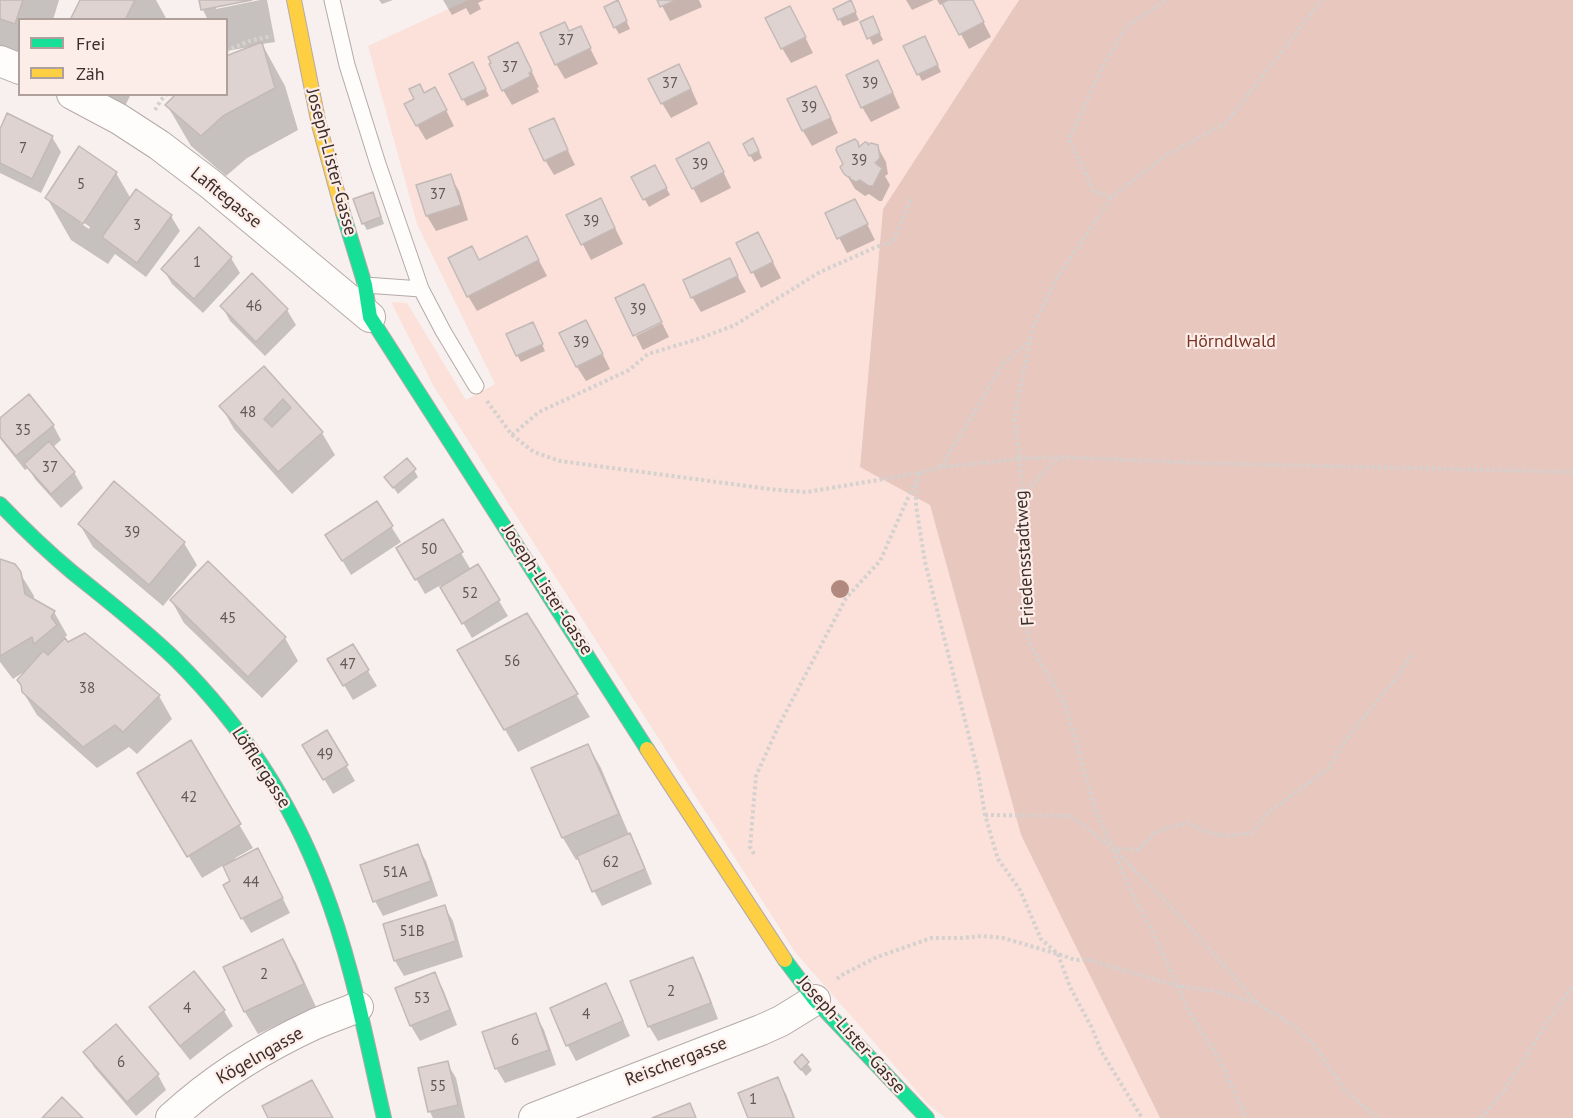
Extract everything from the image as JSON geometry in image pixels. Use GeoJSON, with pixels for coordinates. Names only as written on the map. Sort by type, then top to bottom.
{"type":"FeatureCollection","features":[{"type":"Feature","properties":{"kind":"street","name":"Joseph-Lister-Gasse"},"geometry":{"type":"LineString","coordinates":[[294,0],[319,126],[365,285],[370,317],[788,965],[815,1000],[927,1118]]}},
{"type":"Feature","properties":{"kind":"street"},"geometry":{"type":"LineString","coordinates":[[0,61],[18,68]]}},
{"type":"Feature","properties":{"kind":"street","name":"Lafitegasse"},"geometry":{"type":"LineString","coordinates":[[76,96],[119,119],[159,145],[209,183],[370,317]]}},
{"type":"Feature","properties":{"kind":"street","name":"Löfflergasse"},"geometry":{"type":"LineString","coordinates":[[0,504],[42,546],[148,634],[198,683],[237,729],[274,782],[299,829],[323,887],[342,944],[384,1118]]}},
{"type":"Feature","properties":{"kind":"street","name":"Reischergasse"},"geometry":{"type":"LineString","coordinates":[[534,1118],[761,1030],[799,1011],[815,1000]]}},
{"type":"Feature","properties":{"kind":"street","name":"Kögelngasse"},"geometry":{"type":"LineString","coordinates":[[171,1118],[212,1083],[263,1051],[315,1024],[358,1007]]}},
{"type":"Feature","properties":{"kind":"lane"},"geometry":{"type":"LineString","coordinates":[[332,0],[347,65],[421,288],[443,331],[476,386]]}},
{"type":"Feature","properties":{"kind":"lane"},"geometry":{"type":"LineString","coordinates":[[365,285],[421,288]]}},
{"type":"Feature","properties":{"kind":"path"},"geometry":{"type":"LineString","coordinates":[[1111,198],[1094,191],[1069,139],[1103,66],[1126,26],[1167,0]]}},
{"type":"Feature","properties":{"kind":"path","name":"Friedensstadtweg"},"geometry":{"type":"LineString","coordinates":[[1322,0],[1226,123],[1165,156],[1111,198],[1056,279],[1033,327],[1014,419],[1020,459],[1024,536],[1022,571],[1029,642],[1065,704],[1096,812],[1113,848],[1177,913],[1258,1004],[1293,1025],[1314,1045],[1344,1089],[1377,1118]]}},
{"type":"Feature","properties":{"kind":"path"},"geometry":{"type":"LineString","coordinates":[[228,50],[281,34]]}},
{"type":"Feature","properties":{"kind":"path"},"geometry":{"type":"LineString","coordinates":[[512,435],[539,412],[629,370],[648,354],[735,325],[820,272],[876,247],[893,242],[912,196]]}},
{"type":"Feature","properties":{"kind":"path"},"geometry":{"type":"LineString","coordinates":[[941,467],[1003,364],[1030,340]]}},
{"type":"Feature","properties":{"kind":"path"},"geometry":{"type":"LineString","coordinates":[[476,386],[512,435],[534,452],[560,461],[777,490],[807,492],[919,473],[941,467],[1058,457],[1201,463],[1573,472]]}},
{"type":"Feature","properties":{"kind":"path"},"geometry":{"type":"LineString","coordinates":[[1022,495],[1058,457]]}},
{"type":"Feature","properties":{"kind":"path"},"geometry":{"type":"LineString","coordinates":[[919,473],[916,506],[925,562],[978,772],[985,816],[998,859],[1020,890],[1041,939],[1058,954],[1070,987],[1092,1028],[1101,1051],[1142,1118]]}},
{"type":"Feature","properties":{"kind":"path"},"geometry":{"type":"LineString","coordinates":[[754,856],[750,847],[756,776],[778,727],[846,598],[880,561],[919,473]]}},
{"type":"Feature","properties":{"kind":"path"},"geometry":{"type":"LineString","coordinates":[[1113,848],[1139,850],[1153,834],[1188,823],[1204,831],[1224,836],[1252,833],[1269,812],[1329,768],[1344,742],[1397,677],[1413,652]]}},
{"type":"Feature","properties":{"kind":"path"},"geometry":{"type":"LineString","coordinates":[[985,816],[1071,816],[1113,848],[1134,898],[1190,1012],[1221,1063],[1246,1118]]}},
{"type":"Feature","properties":{"kind":"path"},"geometry":{"type":"LineString","coordinates":[[815,1000],[840,976],[877,957],[931,938],[982,936],[1004,938],[1075,960],[1089,960],[1178,986],[1215,991],[1258,1004]]}},
{"type":"Feature","properties":{"kind":"path"},"geometry":{"type":"LineString","coordinates":[[1481,1118],[1506,1088],[1553,1013],[1573,986]]}},
{"type":"Feature","properties":{"kind":"shaded area"},"geometry":{"type":"Polygon","coordinates":[[[468,0],[1019,0],[883,209],[860,466],[930,504],[1021,835],[1160,1118],[945,1118],[928,1104],[795,952],[434,387],[391,302],[407,303],[466,400],[495,384],[417,224],[368,46],[468,0]]]}},
{"type":"Feature","properties":{"kind":"green space","name":"Hörndlwald"},"geometry":{"type":"Polygon","coordinates":[[[1019,0],[1573,0],[1573,1118],[1160,1118],[1021,835],[930,505],[860,467],[883,209],[1019,0]]]}},
{"type":"Feature","properties":{"kind":"building"},"geometry":{"type":"Polygon","coordinates":[[[0,0],[23,0],[15,24],[0,19],[0,0]]]}},
{"type":"Feature","properties":{"kind":"building"},"geometry":{"type":"Polygon","coordinates":[[[80,0],[135,0],[126,18],[71,18],[80,0]]]}},
{"type":"Feature","properties":{"kind":"building"},"geometry":{"type":"Polygon","coordinates":[[[199,0],[252,0],[201,10],[199,0]]]}},
{"type":"Feature","properties":{"kind":"building"},"geometry":{"type":"Polygon","coordinates":[[[618,0],[627,21],[614,28],[604,7],[618,0]]]}},
{"type":"Feature","properties":{"kind":"building"},"geometry":{"type":"Polygon","coordinates":[[[657,0],[676,0],[660,7],[657,0]]]}},
{"type":"Feature","properties":{"kind":"building"},"geometry":{"type":"Polygon","coordinates":[[[851,0],[856,12],[838,20],[833,9],[851,0]]]}},
{"type":"Feature","properties":{"kind":"building"},"geometry":{"type":"Polygon","coordinates":[[[948,0],[973,0],[984,22],[959,35],[942,3],[948,0]]]}},
{"type":"Feature","properties":{"kind":"building"},"geometry":{"type":"Polygon","coordinates":[[[790,6],[806,37],[781,49],[765,18],[790,6]]]}},
{"type":"Feature","properties":{"kind":"building"},"geometry":{"type":"Polygon","coordinates":[[[873,16],[880,33],[867,39],[860,22],[873,16]]]}},
{"type":"Feature","properties":{"kind":"building"},"geometry":{"type":"Polygon","coordinates":[[[565,22],[569,31],[581,26],[591,48],[555,65],[540,33],[565,22]]]}},
{"type":"Feature","properties":{"kind":"building"},"geometry":{"type":"Polygon","coordinates":[[[925,36],[938,65],[917,75],[903,46],[925,36]]]}},
{"type":"Feature","properties":{"kind":"building"},"geometry":{"type":"Polygon","coordinates":[[[262,42],[275,88],[223,116],[201,136],[165,105],[174,96],[228,96],[228,55],[262,42]]]}},
{"type":"Feature","properties":{"kind":"building"},"geometry":{"type":"Polygon","coordinates":[[[518,42],[532,71],[529,73],[531,76],[502,91],[488,57],[518,42]]]}},
{"type":"Feature","properties":{"kind":"building"},"geometry":{"type":"Polygon","coordinates":[[[878,60],[893,93],[861,108],[846,75],[878,60]]]}},
{"type":"Feature","properties":{"kind":"building"},"geometry":{"type":"Polygon","coordinates":[[[473,62],[486,89],[462,100],[449,74],[473,62]]]}},
{"type":"Feature","properties":{"kind":"building"},"geometry":{"type":"Polygon","coordinates":[[[679,64],[691,89],[661,104],[648,79],[679,64]]]}},
{"type":"Feature","properties":{"kind":"building"},"geometry":{"type":"Polygon","coordinates":[[[420,84],[424,93],[435,87],[447,110],[416,126],[404,104],[414,99],[409,89],[420,84]]]}},
{"type":"Feature","properties":{"kind":"building"},"geometry":{"type":"Polygon","coordinates":[[[816,86],[831,118],[802,131],[787,99],[816,86]]]}},
{"type":"Feature","properties":{"kind":"building"},"geometry":{"type":"Polygon","coordinates":[[[7,113],[53,136],[32,179],[0,163],[0,129],[7,113]]]}},
{"type":"Feature","properties":{"kind":"building"},"geometry":{"type":"Polygon","coordinates":[[[554,118],[568,150],[544,161],[529,129],[554,118]]]}},
{"type":"Feature","properties":{"kind":"building"},"geometry":{"type":"Polygon","coordinates":[[[753,138],[759,151],[749,156],[743,144],[753,138]]]}},
{"type":"Feature","properties":{"kind":"building"},"geometry":{"type":"Polygon","coordinates":[[[855,139],[859,147],[865,142],[868,145],[871,143],[878,145],[880,158],[875,163],[883,169],[873,186],[860,180],[856,182],[850,179],[840,167],[843,164],[836,150],[837,147],[855,139]]]}},
{"type":"Feature","properties":{"kind":"building"},"geometry":{"type":"Polygon","coordinates":[[[709,142],[724,172],[692,189],[676,159],[709,142]]]}},
{"type":"Feature","properties":{"kind":"building"},"geometry":{"type":"Polygon","coordinates":[[[79,146],[117,172],[83,224],[45,198],[79,146]]]}},
{"type":"Feature","properties":{"kind":"building"},"geometry":{"type":"Polygon","coordinates":[[[655,165],[667,188],[643,200],[631,177],[655,165]]]}},
{"type":"Feature","properties":{"kind":"building"},"geometry":{"type":"Polygon","coordinates":[[[451,174],[461,205],[426,216],[416,185],[451,174]]]}},
{"type":"Feature","properties":{"kind":"building"},"geometry":{"type":"Polygon","coordinates":[[[136,189],[172,215],[137,263],[102,237],[136,189]]]}},
{"type":"Feature","properties":{"kind":"building"},"geometry":{"type":"Polygon","coordinates":[[[373,192],[381,217],[362,224],[353,199],[373,192]]]}},
{"type":"Feature","properties":{"kind":"building"},"geometry":{"type":"Polygon","coordinates":[[[601,198],[615,228],[581,245],[566,215],[601,198]]]}},
{"type":"Feature","properties":{"kind":"building"},"geometry":{"type":"Polygon","coordinates":[[[855,199],[868,224],[837,239],[825,213],[855,199]]]}},
{"type":"Feature","properties":{"kind":"building"},"geometry":{"type":"Polygon","coordinates":[[[199,227],[232,257],[194,299],[161,269],[199,227]]]}},
{"type":"Feature","properties":{"kind":"building"},"geometry":{"type":"Polygon","coordinates":[[[758,232],[773,262],[751,273],[736,243],[758,232]]]}},
{"type":"Feature","properties":{"kind":"building"},"geometry":{"type":"Polygon","coordinates":[[[527,236],[539,260],[467,297],[448,258],[472,246],[479,260],[527,236]]]}},
{"type":"Feature","properties":{"kind":"building"},"geometry":{"type":"Polygon","coordinates":[[[730,258],[738,276],[691,298],[683,280],[730,258]]]}},
{"type":"Feature","properties":{"kind":"building"},"geometry":{"type":"Polygon","coordinates":[[[252,273],[288,309],[256,342],[220,306],[252,273]]]}},
{"type":"Feature","properties":{"kind":"building"},"geometry":{"type":"Polygon","coordinates":[[[644,284],[662,322],[633,336],[615,298],[644,284]]]}},
{"type":"Feature","properties":{"kind":"building"},"geometry":{"type":"Polygon","coordinates":[[[586,320],[603,354],[576,367],[559,333],[586,320]]]}},
{"type":"Feature","properties":{"kind":"building"},"geometry":{"type":"Polygon","coordinates":[[[533,322],[543,344],[516,356],[506,334],[533,322]]]}},
{"type":"Feature","properties":{"kind":"building"},"geometry":{"type":"Polygon","coordinates":[[[264,366],[323,432],[278,472],[219,406],[264,366]],[[283,399],[264,419],[272,427],[291,408],[283,399]]]}},
{"type":"Feature","properties":{"kind":"building"},"geometry":{"type":"Polygon","coordinates":[[[29,394],[54,425],[16,456],[0,437],[0,418],[29,394]]]}},
{"type":"Feature","properties":{"kind":"building"},"geometry":{"type":"Polygon","coordinates":[[[49,441],[75,472],[51,494],[24,464],[49,441]]]}},
{"type":"Feature","properties":{"kind":"building"},"geometry":{"type":"Polygon","coordinates":[[[407,458],[416,469],[393,488],[384,477],[407,458]]]}},
{"type":"Feature","properties":{"kind":"building"},"geometry":{"type":"Polygon","coordinates":[[[114,481],[185,542],[149,585],[78,524],[114,481]]]}},
{"type":"Feature","properties":{"kind":"building"},"geometry":{"type":"Polygon","coordinates":[[[377,501],[393,526],[342,561],[325,535],[377,501]]]}},
{"type":"Feature","properties":{"kind":"building"},"geometry":{"type":"Polygon","coordinates":[[[443,519],[463,552],[415,580],[396,548],[443,519]]]}},
{"type":"Feature","properties":{"kind":"building"},"geometry":{"type":"Polygon","coordinates":[[[0,559],[15,564],[21,572],[25,594],[55,611],[51,617],[57,625],[34,644],[32,637],[0,656],[0,559]]]}},
{"type":"Feature","properties":{"kind":"building"},"geometry":{"type":"Polygon","coordinates":[[[208,561],[286,637],[248,677],[170,600],[208,561]]]}},
{"type":"Feature","properties":{"kind":"building"},"geometry":{"type":"Polygon","coordinates":[[[478,564],[500,600],[462,624],[440,587],[478,564]]]}},
{"type":"Feature","properties":{"kind":"building"},"geometry":{"type":"Polygon","coordinates":[[[527,613],[578,694],[504,730],[457,650],[527,613]]]}},
{"type":"Feature","properties":{"kind":"building"},"geometry":{"type":"Polygon","coordinates":[[[85,633],[160,695],[123,732],[115,725],[83,747],[22,692],[17,680],[43,651],[48,655],[65,638],[68,642],[85,633]]]}},
{"type":"Feature","properties":{"kind":"building"},"geometry":{"type":"Polygon","coordinates":[[[353,644],[369,670],[343,686],[327,659],[353,644]]]}},
{"type":"Feature","properties":{"kind":"building"},"geometry":{"type":"Polygon","coordinates":[[[327,730],[348,765],[323,780],[302,745],[327,730]]]}},
{"type":"Feature","properties":{"kind":"building"},"geometry":{"type":"Polygon","coordinates":[[[191,740],[241,824],[187,857],[137,773],[191,740]]]}},
{"type":"Feature","properties":{"kind":"building"},"geometry":{"type":"Polygon","coordinates":[[[588,744],[619,814],[562,838],[531,768],[588,744]]]}},
{"type":"Feature","properties":{"kind":"building"},"geometry":{"type":"Polygon","coordinates":[[[630,833],[645,869],[592,892],[577,856],[630,833]]]}},
{"type":"Feature","properties":{"kind":"building"},"geometry":{"type":"Polygon","coordinates":[[[418,844],[431,881],[373,902],[360,865],[418,844]]]}},
{"type":"Feature","properties":{"kind":"building"},"geometry":{"type":"Polygon","coordinates":[[[258,848],[283,898],[241,919],[223,885],[230,881],[223,866],[258,848]]]}},
{"type":"Feature","properties":{"kind":"building"},"geometry":{"type":"Polygon","coordinates":[[[445,905],[456,941],[394,961],[383,924],[445,905]]]}},
{"type":"Feature","properties":{"kind":"building"},"geometry":{"type":"Polygon","coordinates":[[[283,939],[304,984],[244,1012],[223,967],[283,939]]]}},
{"type":"Feature","properties":{"kind":"building"},"geometry":{"type":"Polygon","coordinates":[[[693,957],[711,1003],[648,1027],[630,981],[693,957]]]}},
{"type":"Feature","properties":{"kind":"building"},"geometry":{"type":"Polygon","coordinates":[[[194,971],[225,1010],[180,1046],[149,1007],[194,971]]]}},
{"type":"Feature","properties":{"kind":"building"},"geometry":{"type":"Polygon","coordinates":[[[435,972],[450,1010],[410,1026],[395,988],[435,972]]]}},
{"type":"Feature","properties":{"kind":"building"},"geometry":{"type":"Polygon","coordinates":[[[606,983],[623,1021],[566,1046],[550,1008],[606,983]]]}},
{"type":"Feature","properties":{"kind":"building"},"geometry":{"type":"Polygon","coordinates":[[[536,1013],[549,1050],[495,1069],[482,1032],[536,1013]]]}},
{"type":"Feature","properties":{"kind":"building"},"geometry":{"type":"Polygon","coordinates":[[[116,1024],[159,1074],[127,1102],[83,1052],[116,1024]]]}},
{"type":"Feature","properties":{"kind":"building"},"geometry":{"type":"Polygon","coordinates":[[[802,1054],[809,1062],[801,1070],[794,1062],[802,1054]]]}},
{"type":"Feature","properties":{"kind":"building"},"geometry":{"type":"Polygon","coordinates":[[[448,1061],[458,1105],[428,1112],[418,1068],[448,1061]]]}},
{"type":"Feature","properties":{"kind":"building"},"geometry":{"type":"Polygon","coordinates":[[[778,1077],[794,1118],[748,1118],[738,1093],[778,1077]]]}},
{"type":"Feature","properties":{"kind":"building"},"geometry":{"type":"Polygon","coordinates":[[[312,1080],[333,1118],[268,1118],[262,1106],[312,1080]]]}},
{"type":"Feature","properties":{"kind":"building"},"geometry":{"type":"Polygon","coordinates":[[[62,1097],[83,1118],[42,1118],[62,1097]]]}},
{"type":"Feature","properties":{"kind":"building"},"geometry":{"type":"Polygon","coordinates":[[[690,1103],[696,1118],[652,1118],[690,1103]]]}},
{"type":"Feature","properties":{"kind":"traffic: fast"},"geometry":{"type":"LineString","coordinates":[[343,213],[365,285],[370,317],[647,749]]}},
{"type":"Feature","properties":{"kind":"traffic: fast"},"geometry":{"type":"LineString","coordinates":[[0,504],[53,556],[176,660],[221,710],[262,765],[296,824],[333,914],[358,1001],[384,1118]]}},
{"type":"Feature","properties":{"kind":"traffic: fast"},"geometry":{"type":"LineString","coordinates":[[785,960],[815,1000],[927,1118]]}},
{"type":"Feature","properties":{"kind":"traffic: slow"},"geometry":{"type":"LineString","coordinates":[[294,0],[319,125],[343,213]]}},
{"type":"Feature","properties":{"kind":"traffic: slow"},"geometry":{"type":"LineString","coordinates":[[647,749],[785,960]]}}]}
